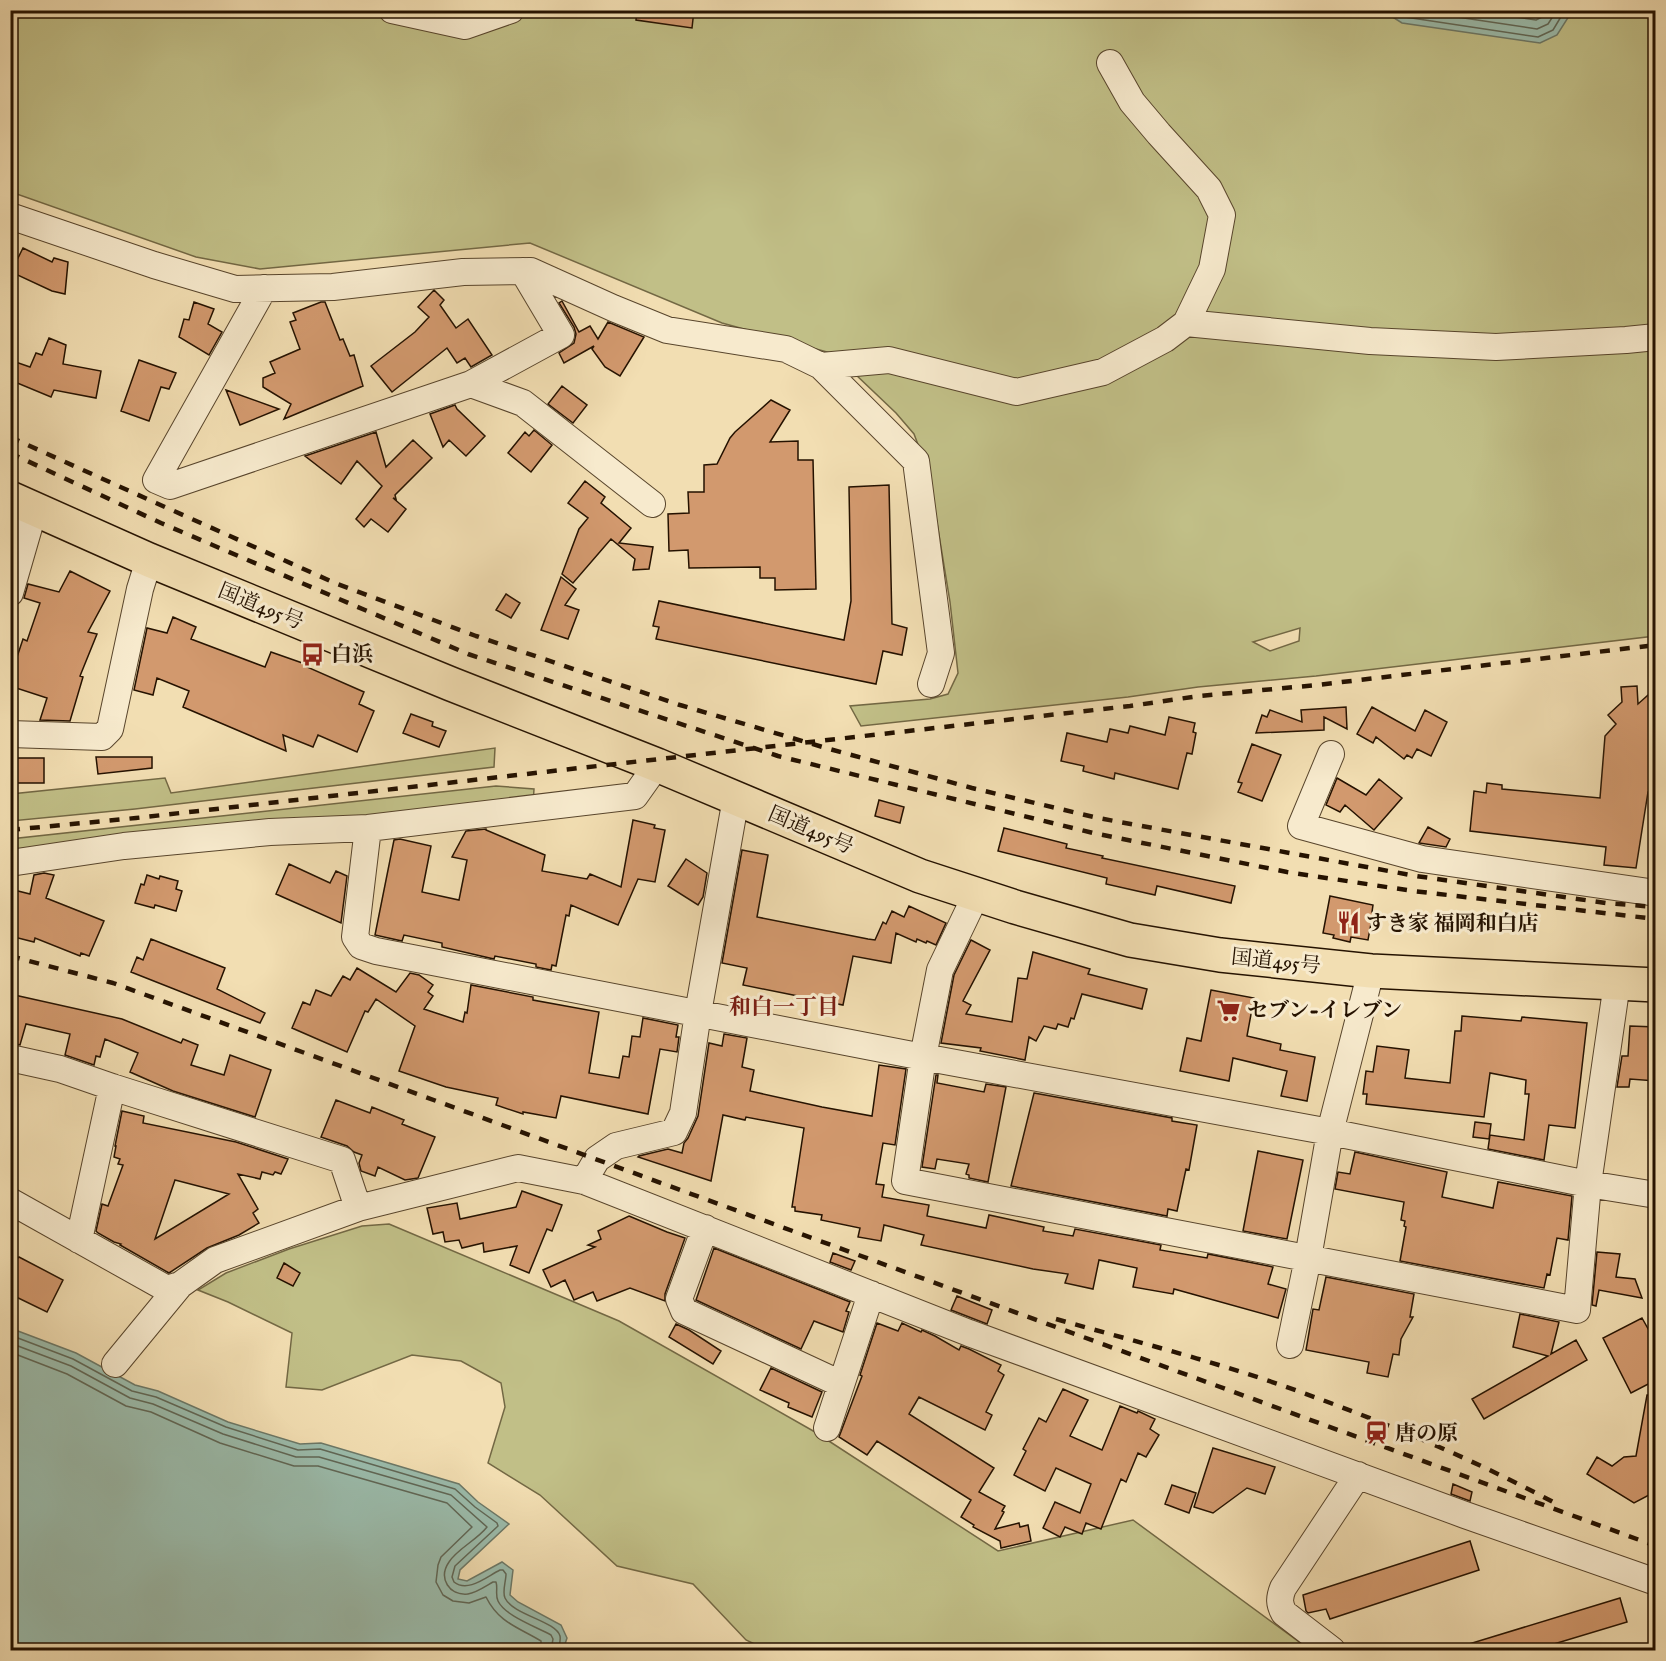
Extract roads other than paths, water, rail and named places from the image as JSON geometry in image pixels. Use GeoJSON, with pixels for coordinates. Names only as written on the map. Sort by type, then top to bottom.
{"type":"FeatureCollection","features":[{"type":"Feature","properties":{"kind":"highway","name":"国道495号"},"geometry":{"type":"LineString","coordinates":[[22,504],[149,560],[440,680],[657,765],[920,876],[976,895],[1130,940],[1220,955],[1371,971],[1656,985]]}},
{"type":"Feature","properties":{"kind":"street"},"geometry":{"type":"LineString","coordinates":[[392,10],[465,26],[511,10]]}},
{"type":"Feature","properties":{"kind":"street"},"geometry":{"type":"LineString","coordinates":[[821,366],[890,360],[1016,392],[1103,372],[1165,339],[1186,323],[1212,268],[1222,215],[1209,189],[1132,102],[1110,63]]}},
{"type":"Feature","properties":{"kind":"street"},"geometry":{"type":"LineString","coordinates":[[12,222],[235,288],[333,288],[463,272],[531,271],[667,330],[786,350],[821,366],[916,461],[941,653],[931,684]]}},
{"type":"Feature","properties":{"kind":"street"},"geometry":{"type":"LineString","coordinates":[[264,288],[156,480],[170,486],[471,384],[561,335],[523,271]]}},
{"type":"Feature","properties":{"kind":"street"},"geometry":{"type":"LineString","coordinates":[[1186,323],[1370,341],[1496,347],[1656,337]]}},
{"type":"Feature","properties":{"kind":"street"},"geometry":{"type":"LineString","coordinates":[[471,384],[523,403],[652,504]]}},
{"type":"Feature","properties":{"kind":"street"},"geometry":{"type":"LineString","coordinates":[[10,593],[22,504]]}},
{"type":"Feature","properties":{"kind":"street"},"geometry":{"type":"LineString","coordinates":[[10,734],[102,737],[110,729],[140,589],[149,560]]}},
{"type":"Feature","properties":{"kind":"street"},"geometry":{"type":"LineString","coordinates":[[1331,754],[1301,826],[1422,859],[1656,893]]}},
{"type":"Feature","properties":{"kind":"street"},"geometry":{"type":"LineString","coordinates":[[10,863],[124,846],[270,832],[368,828],[635,796],[657,765]]}},
{"type":"Feature","properties":{"kind":"street"},"geometry":{"type":"LineString","coordinates":[[584,1181],[597,1159],[615,1146],[674,1132],[683,1113],[698,1013],[736,798]]}},
{"type":"Feature","properties":{"kind":"street"},"geometry":{"type":"LineString","coordinates":[[368,828],[355,937],[361,946],[376,951],[923,1057],[1330,1132],[1588,1184],[1656,1195]]}},
{"type":"Feature","properties":{"kind":"street"},"geometry":{"type":"LineString","coordinates":[[976,895],[940,970],[923,1057],[905,1181],[1577,1310],[1588,1184],[1617,983]]}},
{"type":"Feature","properties":{"kind":"street"},"geometry":{"type":"LineString","coordinates":[[1290,1345],[1330,1132],[1371,971]]}},
{"type":"Feature","properties":{"kind":"street"},"geometry":{"type":"LineString","coordinates":[[10,1058],[60,1069],[112,1088],[342,1161],[358,1208]]}},
{"type":"Feature","properties":{"kind":"street"},"geometry":{"type":"LineString","coordinates":[[79,1240],[112,1088]]}},
{"type":"Feature","properties":{"kind":"street"},"geometry":{"type":"LineString","coordinates":[[115,1364],[180,1285],[215,1260],[358,1208],[518,1168],[584,1181],[969,1333],[1465,1515],[1656,1581]]}},
{"type":"Feature","properties":{"kind":"street"},"geometry":{"type":"LineString","coordinates":[[10,1201],[167,1289],[180,1285]]}},
{"type":"Feature","properties":{"kind":"street"},"geometry":{"type":"LineString","coordinates":[[705,1228],[679,1299],[684,1311],[841,1384]]}},
{"type":"Feature","properties":{"kind":"street"},"geometry":{"type":"LineString","coordinates":[[827,1428],[871,1294]]}},
{"type":"Feature","properties":{"kind":"street"},"geometry":{"type":"LineString","coordinates":[[1332,1650],[1284,1613],[1280,1606],[1280,1596],[1283,1588],[1358,1475]]}},
{"type":"Feature","properties":{"kind":"water"},"geometry":{"type":"Polygon","coordinates":[[[1383,11],[1570,11],[1571,13],[1557,35],[1540,43],[1402,23],[1383,11]]]}},
{"type":"Feature","properties":{"kind":"water"},"geometry":{"type":"Polygon","coordinates":[[[10,1328],[76,1353],[135,1385],[158,1391],[228,1422],[300,1444],[321,1443],[459,1484],[478,1502],[509,1524],[460,1570],[458,1579],[467,1581],[502,1562],[513,1570],[510,1595],[518,1602],[561,1625],[567,1638],[563,1650],[11,1650],[10,1328]]]}},
{"type":"Feature","properties":{"kind":"railway"},"geometry":{"type":"LineString","coordinates":[[10,437],[335,583],[476,636],[680,705],[826,748],[972,788],[1098,818],[1416,876],[1606,903],[1656,907]]}},
{"type":"Feature","properties":{"kind":"railway"},"geometry":{"type":"LineString","coordinates":[[10,453],[161,523],[468,654],[778,756],[1093,833],[1287,872],[1413,891],[1656,919]]}},
{"type":"Feature","properties":{"kind":"railway"},"geometry":{"type":"LineString","coordinates":[[10,830],[136,818],[1656,645]]}},
{"type":"Feature","properties":{"kind":"railway"},"geometry":{"type":"LineString","coordinates":[[10,956],[113,983],[1656,1546]]}},
{"type":"Feature","properties":{"kind":"railway"},"geometry":{"type":"LineString","coordinates":[[1056,1319],[1223,1366],[1278,1384],[1383,1423],[1452,1453],[1553,1502]]}},
{"type":"Feature","properties":{"kind":"place","name":"白浜"},"geometry":{"type":"Point","coordinates":[313,654]}},
{"type":"Feature","properties":{"kind":"place","name":"すき家 福岡和白店"},"geometry":{"type":"Point","coordinates":[1348,923]}},
{"type":"Feature","properties":{"kind":"place","name":"セブン-イレブン"},"geometry":{"type":"Point","coordinates":[1229,1010]}},
{"type":"Feature","properties":{"kind":"place","name":"唐の原"},"geometry":{"type":"Point","coordinates":[1377,1433]}},
{"type":"Feature","properties":{"kind":"district","name":"和白一丁目"},"geometry":{"type":"Point","coordinates":[784,1006]}}]}
